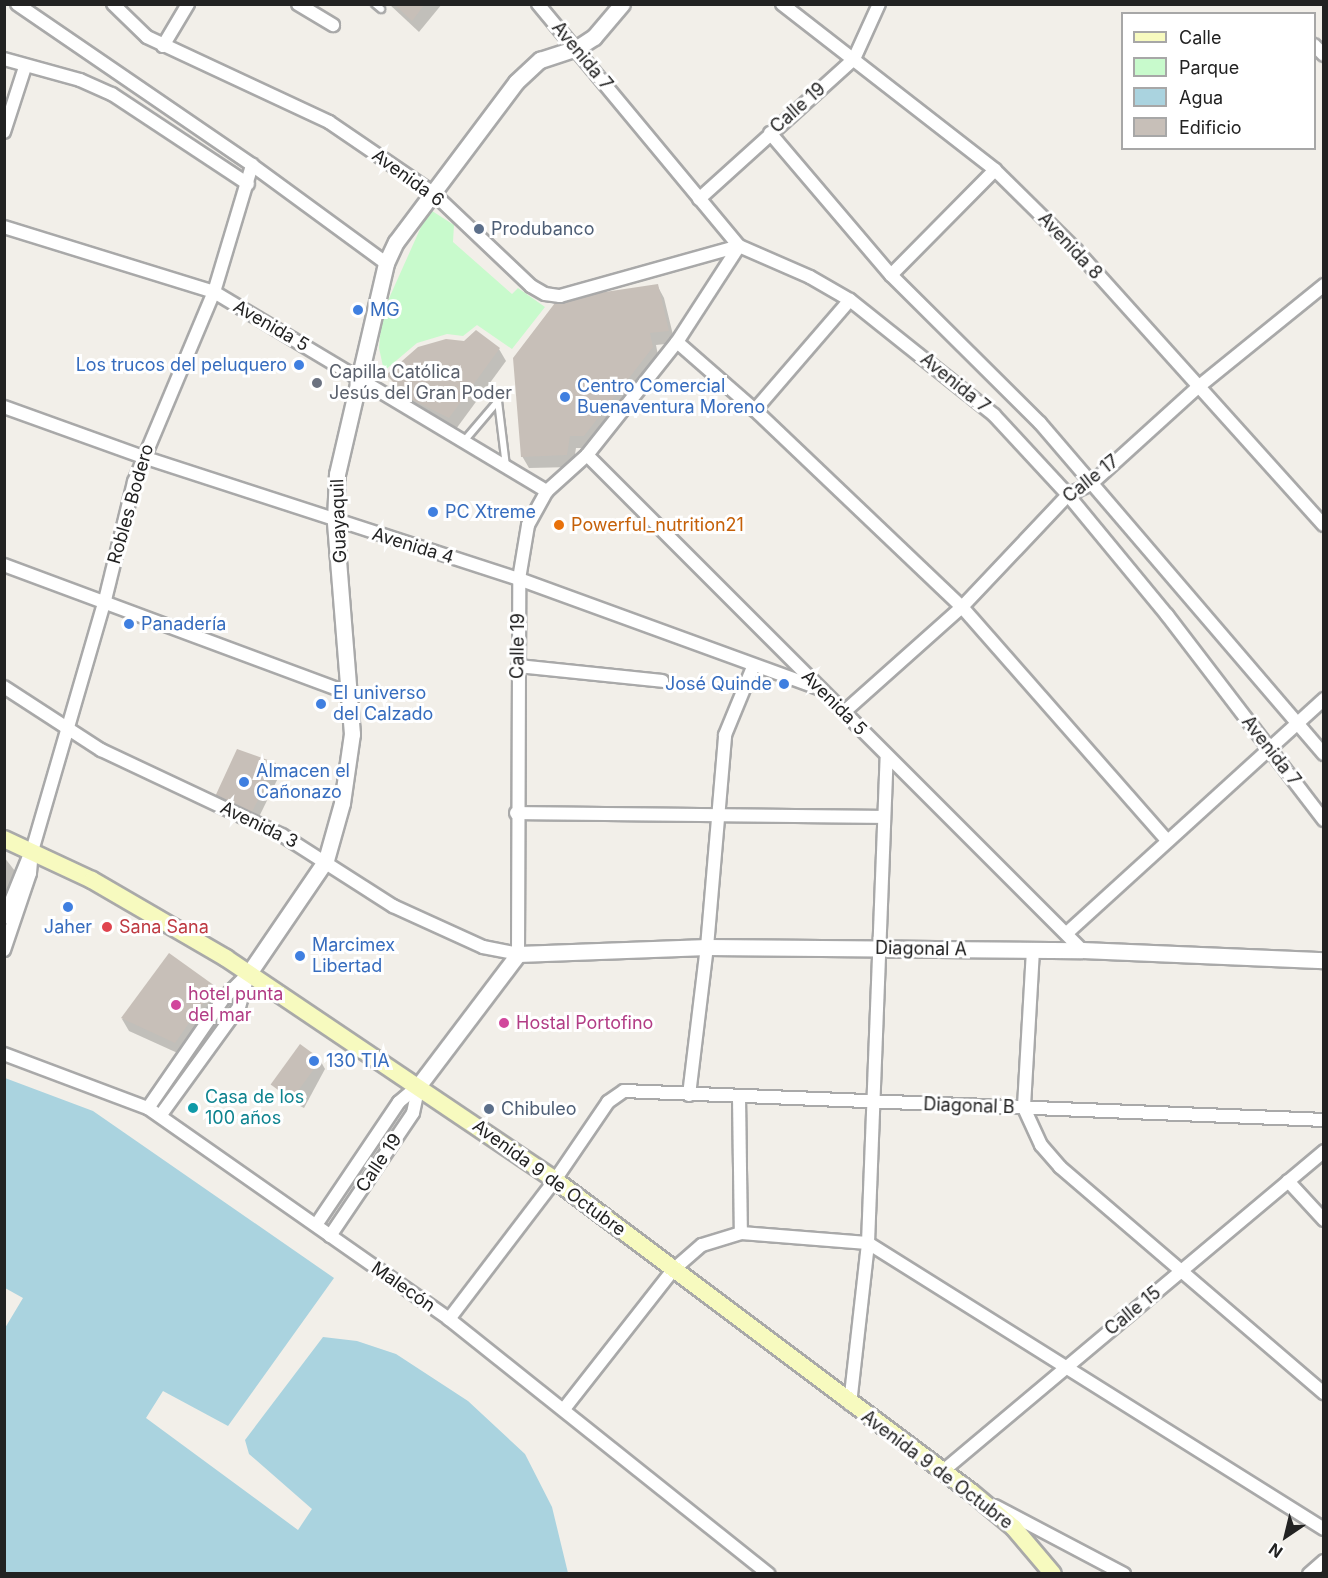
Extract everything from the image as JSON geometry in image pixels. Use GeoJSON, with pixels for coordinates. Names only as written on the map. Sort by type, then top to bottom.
{"type":"FeatureCollection","features":[{"type":"Feature","properties":{"kind":"main road","name":"Avenida 9 de Octubre"},"geometry":{"type":"LineString","coordinates":[[4,839],[92,880],[249,973],[422,1080],[850,1404],[976,1496],[1014,1528],[1052,1573]]}},
{"type":"Feature","properties":{"kind":"street"},"geometry":{"type":"LineString","coordinates":[[17,4],[252,165],[386,263]]}},
{"type":"Feature","properties":{"kind":"street","name":"Avenida 6"},"geometry":{"type":"LineString","coordinates":[[113,4],[129,23],[164,46],[329,122],[433,193],[531,286],[545,294],[560,296],[739,246]]}},
{"type":"Feature","properties":{"kind":"street"},"geometry":{"type":"LineString","coordinates":[[164,46],[188,4]]}},
{"type":"Feature","properties":{"kind":"street"},"geometry":{"type":"LineString","coordinates":[[298,4],[333,25]]}},
{"type":"Feature","properties":{"kind":"street","name":"Avenida 7"},"geometry":{"type":"LineString","coordinates":[[538,4],[577,48],[739,246],[810,277],[850,300],[994,415],[1068,495],[1268,746],[1323,820]]}},
{"type":"Feature","properties":{"kind":"street","name":"Guayaquil"},"geometry":{"type":"LineString","coordinates":[[148,1108],[224,998],[249,973],[326,860],[342,803],[352,734],[335,521],[337,474],[386,263],[396,242],[516,82],[550,54],[577,48],[604,29],[622,4]]}},
{"type":"Feature","properties":{"kind":"street","name":"Avenida 8"},"geometry":{"type":"LineString","coordinates":[[782,4],[995,170],[1076,250],[1197,388],[1323,525]]}},
{"type":"Feature","properties":{"kind":"street","name":"Calle 19"},"geometry":{"type":"LineString","coordinates":[[699,199],[854,59],[879,4]]}},
{"type":"Feature","properties":{"kind":"street"},"geometry":{"type":"LineString","coordinates":[[4,59],[25,67],[80,80],[112,94],[248,184]]}},
{"type":"Feature","properties":{"kind":"street"},"geometry":{"type":"LineString","coordinates":[[4,132],[25,67]]}},
{"type":"Feature","properties":{"kind":"street","name":"Avenida 7"},"geometry":{"type":"LineString","coordinates":[[770,133],[891,274],[1040,423],[1323,754]]}},
{"type":"Feature","properties":{"kind":"street","name":"Robles Bodero"},"geometry":{"type":"LineString","coordinates":[[4,918],[32,851],[105,600],[143,458],[214,292],[252,165]]}},
{"type":"Feature","properties":{"kind":"street"},"geometry":{"type":"LineString","coordinates":[[891,274],[995,170]]}},
{"type":"Feature","properties":{"kind":"street","name":"Avenida 5"},"geometry":{"type":"LineString","coordinates":[[4,226],[214,292],[547,491]]}},
{"type":"Feature","properties":{"kind":"street","name":"Calle 19"},"geometry":{"type":"LineString","coordinates":[[316,1225],[399,1102],[422,1080],[518,954],[516,813],[519,579],[528,525],[547,491],[586,455],[677,342],[739,246]]}},
{"type":"Feature","properties":{"kind":"street","name":"Calle 17"},"geometry":{"type":"LineString","coordinates":[[844,712],[962,607],[1068,495],[1091,484],[1197,388],[1322,290]]}},
{"type":"Feature","properties":{"kind":"street"},"geometry":{"type":"LineString","coordinates":[[755,410],[850,300]]}},
{"type":"Feature","properties":{"kind":"street"},"geometry":{"type":"LineString","coordinates":[[677,342],[755,410],[962,607],[1167,840]]}},
{"type":"Feature","properties":{"kind":"street","name":"Avenida 4"},"geometry":{"type":"LineString","coordinates":[[4,407],[143,458],[519,579],[753,667],[820,689]]}},
{"type":"Feature","properties":{"kind":"street","name":"Avenida 5"},"geometry":{"type":"LineString","coordinates":[[586,455],[844,712],[887,758],[1082,950]]}},
{"type":"Feature","properties":{"kind":"street"},"geometry":{"type":"LineString","coordinates":[[4,565],[105,600],[350,693]]}},
{"type":"Feature","properties":{"kind":"street"},"geometry":{"type":"LineString","coordinates":[[518,666],[662,681]]}},
{"type":"Feature","properties":{"kind":"street"},"geometry":{"type":"LineString","coordinates":[[689,1095],[707,947],[725,735],[753,667]]}},
{"type":"Feature","properties":{"kind":"street","name":"Avenida 3"},"geometry":{"type":"LineString","coordinates":[[4,687],[68,731],[326,860],[393,906],[450,935],[483,947],[518,954]]}},
{"type":"Feature","properties":{"kind":"street"},"geometry":{"type":"LineString","coordinates":[[1067,933],[1268,746],[1323,699]]}},
{"type":"Feature","properties":{"kind":"street"},"geometry":{"type":"LineString","coordinates":[[850,1404],[868,1242],[887,758]]}},
{"type":"Feature","properties":{"kind":"street"},"geometry":{"type":"LineString","coordinates":[[516,813],[884,817]]}},
{"type":"Feature","properties":{"kind":"street","name":"Robles Bodero"},"geometry":{"type":"LineString","coordinates":[[4,950],[30,873],[32,851]]}},
{"type":"Feature","properties":{"kind":"street","name":"Diagonal A"},"geometry":{"type":"LineString","coordinates":[[518,954],[707,947],[1082,950],[1323,960]]}},
{"type":"Feature","properties":{"kind":"street"},"geometry":{"type":"LineString","coordinates":[[1033,950],[1024,1108],[1041,1145],[1060,1167],[1323,1393]]}},
{"type":"Feature","properties":{"kind":"street","name":"Guayaquil"},"geometry":{"type":"LineString","coordinates":[[160,1116],[239,1007],[249,973]]}},
{"type":"Feature","properties":{"kind":"street","name":"Malecón"},"geometry":{"type":"LineString","coordinates":[[4,1054],[148,1108],[160,1116],[449,1319],[769,1574]]}},
{"type":"Feature","properties":{"kind":"street","name":"Calle 19"},"geometry":{"type":"LineString","coordinates":[[330,1236],[413,1113],[422,1080]]}},
{"type":"Feature","properties":{"kind":"street","name":"Diagonal B"},"geometry":{"type":"LineString","coordinates":[[555,1180],[616,1095],[624,1091],[1323,1120]]}},
{"type":"Feature","properties":{"kind":"street"},"geometry":{"type":"LineString","coordinates":[[739,1097],[741,1233]]}},
{"type":"Feature","properties":{"kind":"street","name":"Calle 15"},"geometry":{"type":"LineString","coordinates":[[943,1471],[1323,1151]]}},
{"type":"Feature","properties":{"kind":"street"},"geometry":{"type":"LineString","coordinates":[[449,1319],[555,1180]]}},
{"type":"Feature","properties":{"kind":"street"},"geometry":{"type":"LineString","coordinates":[[1288,1181],[1323,1220]]}},
{"type":"Feature","properties":{"kind":"street"},"geometry":{"type":"LineString","coordinates":[[564,1409],[673,1270],[702,1245],[741,1233],[868,1242],[1323,1529]]}},
{"type":"Feature","properties":{"kind":"street"},"geometry":{"type":"LineString","coordinates":[[976,1496],[1124,1574]]}},
{"type":"Feature","properties":{"kind":"street"},"geometry":{"type":"LineString","coordinates":[[1309,1574],[1323,1562]]}},
{"type":"Feature","properties":{"kind":"lane"},"geometry":{"type":"LineString","coordinates":[[375,4],[381,9]]}},
{"type":"Feature","properties":{"kind":"lane"},"geometry":{"type":"LineString","coordinates":[[464,441],[498,401],[506,466]]}},
{"type":"Feature","properties":{"kind":"green space"},"geometry":{"type":"Polygon","coordinates":[[[429,209],[454,225],[453,242],[512,294],[518,288],[545,307],[512,349],[477,325],[463,336],[447,334],[417,343],[384,371],[379,348],[382,314],[429,209]]]}},
{"type":"Feature","properties":{"kind":"water"},"geometry":{"type":"Polygon","coordinates":[[[5,1078],[93,1111],[334,1278],[228,1426],[163,1391],[146,1418],[298,1530],[312,1509],[249,1454],[245,1440],[323,1337],[357,1341],[396,1354],[468,1401],[525,1454],[552,1507],[568,1573],[5,1573],[5,1328],[23,1298],[5,1288],[5,1078]]]}},
{"type":"Feature","properties":{"kind":"building"},"geometry":{"type":"Polygon","coordinates":[[[394,4],[425,4],[412,21],[394,4]]]}},
{"type":"Feature","properties":{"kind":"building","name":"Centro Comercial Buenaventura Moreno"},"geometry":{"type":"Polygon","coordinates":[[[658,284],[669,331],[650,333],[653,347],[584,436],[570,436],[567,455],[521,457],[513,358],[558,299],[658,284]]]}},
{"type":"Feature","properties":{"kind":"building"},"geometry":{"type":"Polygon","coordinates":[[[476,330],[500,348],[449,418],[411,399],[386,375],[418,347],[446,339],[464,341],[476,330]]]}},
{"type":"Feature","properties":{"kind":"building","name":"Almacen el Cañonazo"},"geometry":{"type":"Polygon","coordinates":[[[237,749],[276,763],[251,814],[213,801],[237,749]]]}},
{"type":"Feature","properties":{"kind":"building"},"geometry":{"type":"Polygon","coordinates":[[[169,953],[215,986],[175,1043],[121,1018],[169,953]]]}},
{"type":"Feature","properties":{"kind":"building"},"geometry":{"type":"Polygon","coordinates":[[[300,1044],[321,1059],[292,1100],[271,1084],[300,1044]]]}},
{"type":"Feature","properties":{"kind":"place","name":"Produbanco"},"geometry":{"type":"Point","coordinates":[479,229]}},
{"type":"Feature","properties":{"kind":"place","name":"MG"},"geometry":{"type":"Point","coordinates":[358,310]}},
{"type":"Feature","properties":{"kind":"place","name":"Los trucos del peluquero"},"geometry":{"type":"Point","coordinates":[299,365]}},
{"type":"Feature","properties":{"kind":"place","name":"Capilla Católica Jesús del Gran Poder"},"geometry":{"type":"Point","coordinates":[317,383]}},
{"type":"Feature","properties":{"kind":"place","name":"Centro Comercial Buenaventura Moreno"},"geometry":{"type":"Point","coordinates":[565,397]}},
{"type":"Feature","properties":{"kind":"place","name":"PC Xtreme"},"geometry":{"type":"Point","coordinates":[433,512]}},
{"type":"Feature","properties":{"kind":"place","name":"Powerful_nutrition21"},"geometry":{"type":"Point","coordinates":[559,525]}},
{"type":"Feature","properties":{"kind":"place","name":"Panadería"},"geometry":{"type":"Point","coordinates":[129,624]}},
{"type":"Feature","properties":{"kind":"place","name":"José Quinde"},"geometry":{"type":"Point","coordinates":[784,684]}},
{"type":"Feature","properties":{"kind":"place","name":"El universo del Calzado"},"geometry":{"type":"Point","coordinates":[321,704]}},
{"type":"Feature","properties":{"kind":"place","name":"Almacen el Cañonazo"},"geometry":{"type":"Point","coordinates":[244,782]}},
{"type":"Feature","properties":{"kind":"place","name":"Jaher"},"geometry":{"type":"Point","coordinates":[68,907]}},
{"type":"Feature","properties":{"kind":"place","name":"Sana Sana"},"geometry":{"type":"Point","coordinates":[107,927]}},
{"type":"Feature","properties":{"kind":"place","name":"Marcimex Libertad"},"geometry":{"type":"Point","coordinates":[300,956]}},
{"type":"Feature","properties":{"kind":"place","name":"hotel punta del mar"},"geometry":{"type":"Point","coordinates":[176,1005]}},
{"type":"Feature","properties":{"kind":"place","name":"Hostal Portofino"},"geometry":{"type":"Point","coordinates":[504,1023]}},
{"type":"Feature","properties":{"kind":"place","name":"130 TIA"},"geometry":{"type":"Point","coordinates":[314,1061]}},
{"type":"Feature","properties":{"kind":"place","name":"Casa de los 100 años"},"geometry":{"type":"Point","coordinates":[193,1108]}},
{"type":"Feature","properties":{"kind":"place","name":"Chibuleo"},"geometry":{"type":"Point","coordinates":[489,1109]}}]}
